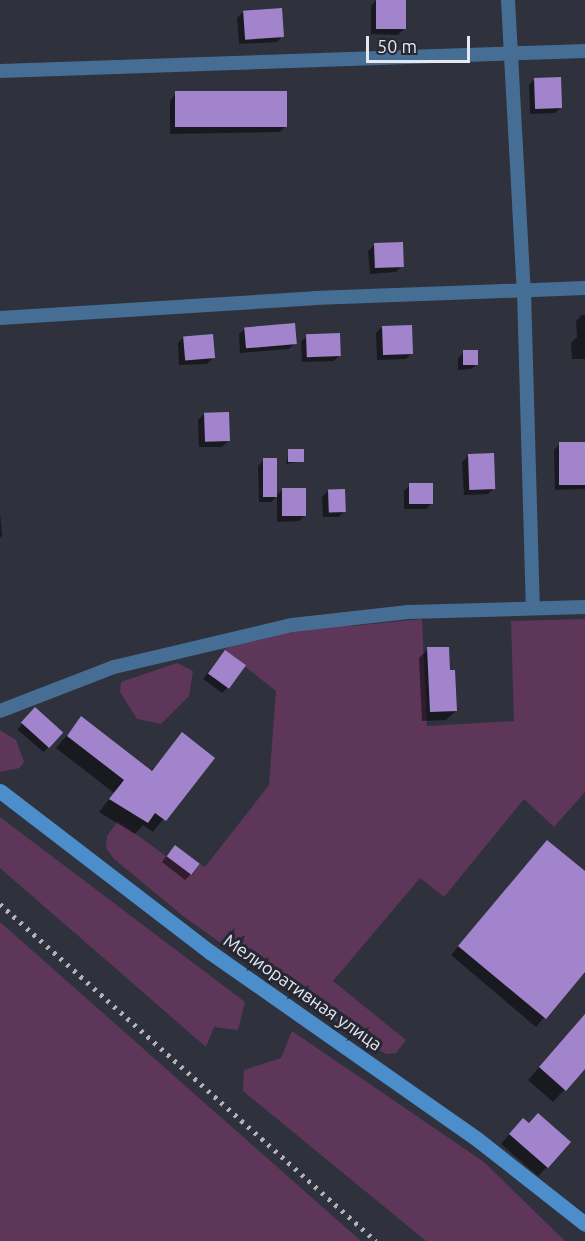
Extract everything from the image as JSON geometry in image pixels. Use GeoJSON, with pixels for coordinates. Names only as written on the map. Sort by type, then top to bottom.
{"type":"FeatureCollection","features":[{"type":"Feature","properties":{"kind":"street"},"geometry":{"type":"LineString","coordinates":[[508,0],[524,291],[533,608]]}},
{"type":"Feature","properties":{"kind":"street"},"geometry":{"type":"LineString","coordinates":[[0,71],[585,51]]}},
{"type":"Feature","properties":{"kind":"street"},"geometry":{"type":"LineString","coordinates":[[0,318],[314,298],[585,288]]}},
{"type":"Feature","properties":{"kind":"street"},"geometry":{"type":"LineString","coordinates":[[0,711],[83,678],[208,642],[292,625],[369,615],[585,607]]}},
{"type":"Feature","properties":{"kind":"street","name":"Мелиоративная улица"},"geometry":{"type":"LineString","coordinates":[[0,791],[210,952],[468,1132],[585,1224]]}},
{"type":"Feature","properties":{"kind":"shaded area"},"geometry":{"type":"Polygon","coordinates":[[[422,619],[427,726],[514,721],[511,621],[585,619],[585,792],[554,827],[524,799],[444,897],[420,878],[333,981],[406,1040],[396,1053],[386,1054],[320,1014],[183,916],[114,859],[106,848],[107,836],[118,821],[192,875],[200,864],[205,867],[269,785],[276,691],[224,650],[239,642],[334,624],[352,626],[422,619]]]}},
{"type":"Feature","properties":{"kind":"shaded area"},"geometry":{"type":"Polygon","coordinates":[[[177,663],[193,671],[189,696],[161,724],[137,719],[120,692],[121,682],[177,663]]]}},
{"type":"Feature","properties":{"kind":"shaded area"},"geometry":{"type":"Polygon","coordinates":[[[0,730],[16,740],[24,762],[20,768],[0,772],[0,730]]]}},
{"type":"Feature","properties":{"kind":"shaded area"},"geometry":{"type":"Polygon","coordinates":[[[0,817],[245,1002],[238,1030],[214,1027],[206,1047],[0,868],[0,817]]]}},
{"type":"Feature","properties":{"kind":"shaded area"},"geometry":{"type":"Polygon","coordinates":[[[0,922],[34,952],[361,1241],[0,1241],[0,922]]]}},
{"type":"Feature","properties":{"kind":"shaded area"},"geometry":{"type":"Polygon","coordinates":[[[292,1031],[484,1162],[565,1241],[426,1241],[243,1091],[244,1070],[281,1058],[292,1031]]]}},
{"type":"Feature","properties":{"kind":"building"},"geometry":{"type":"Polygon","coordinates":[[[376,0],[406,0],[406,29],[376,29],[376,0]]]}},
{"type":"Feature","properties":{"kind":"building"},"geometry":{"type":"Polygon","coordinates":[[[282,8],[284,37],[245,40],[243,11],[282,8]]]}},
{"type":"Feature","properties":{"kind":"building"},"geometry":{"type":"Polygon","coordinates":[[[561,77],[562,108],[535,109],[534,78],[561,77]]]}},
{"type":"Feature","properties":{"kind":"building"},"geometry":{"type":"Polygon","coordinates":[[[175,91],[287,91],[287,127],[175,127],[175,91]]]}},
{"type":"Feature","properties":{"kind":"building"},"geometry":{"type":"Polygon","coordinates":[[[403,242],[404,267],[375,268],[374,243],[403,242]]]}},
{"type":"Feature","properties":{"kind":"building"},"geometry":{"type":"Polygon","coordinates":[[[295,323],[297,344],[246,348],[244,327],[295,323]]]}},
{"type":"Feature","properties":{"kind":"building"},"geometry":{"type":"Polygon","coordinates":[[[412,325],[413,354],[383,355],[382,326],[412,325]]]}},
{"type":"Feature","properties":{"kind":"building"},"geometry":{"type":"Polygon","coordinates":[[[340,333],[341,356],[307,357],[306,334],[340,333]]]}},
{"type":"Feature","properties":{"kind":"building"},"geometry":{"type":"Polygon","coordinates":[[[213,334],[215,358],[185,361],[183,337],[213,334]]]}},
{"type":"Feature","properties":{"kind":"building"},"geometry":{"type":"Polygon","coordinates":[[[463,350],[478,350],[478,365],[463,365],[463,350]]]}},
{"type":"Feature","properties":{"kind":"building"},"geometry":{"type":"Polygon","coordinates":[[[229,412],[230,441],[205,442],[204,413],[229,412]]]}},
{"type":"Feature","properties":{"kind":"building"},"geometry":{"type":"Polygon","coordinates":[[[559,442],[585,442],[585,485],[559,485],[559,442]]]}},
{"type":"Feature","properties":{"kind":"building"},"geometry":{"type":"Polygon","coordinates":[[[288,449],[304,449],[304,462],[288,462],[288,449]]]}},
{"type":"Feature","properties":{"kind":"building"},"geometry":{"type":"Polygon","coordinates":[[[494,453],[495,489],[469,490],[468,454],[494,453]]]}},
{"type":"Feature","properties":{"kind":"building"},"geometry":{"type":"Polygon","coordinates":[[[263,458],[277,458],[277,497],[263,497],[263,458]]]}},
{"type":"Feature","properties":{"kind":"building"},"geometry":{"type":"Polygon","coordinates":[[[409,483],[433,483],[433,504],[409,504],[409,483]]]}},
{"type":"Feature","properties":{"kind":"building"},"geometry":{"type":"Polygon","coordinates":[[[282,488],[306,488],[306,516],[282,516],[282,488]]]}},
{"type":"Feature","properties":{"kind":"building"},"geometry":{"type":"Polygon","coordinates":[[[345,489],[346,512],[329,513],[328,490],[345,489]]]}},
{"type":"Feature","properties":{"kind":"building"},"geometry":{"type":"Polygon","coordinates":[[[427,647],[449,647],[450,670],[455,670],[457,711],[430,712],[427,647]]]}},
{"type":"Feature","properties":{"kind":"building"},"geometry":{"type":"Polygon","coordinates":[[[225,650],[246,665],[229,689],[208,673],[225,650]]]}},
{"type":"Feature","properties":{"kind":"building"},"geometry":{"type":"Polygon","coordinates":[[[35,707],[63,732],[49,748],[21,723],[35,707]]]}},
{"type":"Feature","properties":{"kind":"building"},"geometry":{"type":"Polygon","coordinates":[[[81,716],[152,771],[182,732],[215,758],[166,821],[155,813],[148,823],[109,799],[124,780],[67,736],[81,716]]]}},
{"type":"Feature","properties":{"kind":"building"},"geometry":{"type":"Polygon","coordinates":[[[547,840],[585,871],[585,972],[546,1019],[458,946],[547,840]]]}},
{"type":"Feature","properties":{"kind":"building"},"geometry":{"type":"Polygon","coordinates":[[[175,845],[200,864],[191,875],[167,856],[175,845]]]}},
{"type":"Feature","properties":{"kind":"building"},"geometry":{"type":"Polygon","coordinates":[[[585,1014],[585,1069],[566,1091],[539,1067],[585,1014]]]}},
{"type":"Feature","properties":{"kind":"building"},"geometry":{"type":"Polygon","coordinates":[[[538,1113],[571,1142],[548,1168],[509,1134],[523,1118],[529,1123],[538,1113]]]}},
{"type":"Feature","properties":{"kind":"railway"},"geometry":{"type":"LineString","coordinates":[[0,904],[376,1241]]}}]}
